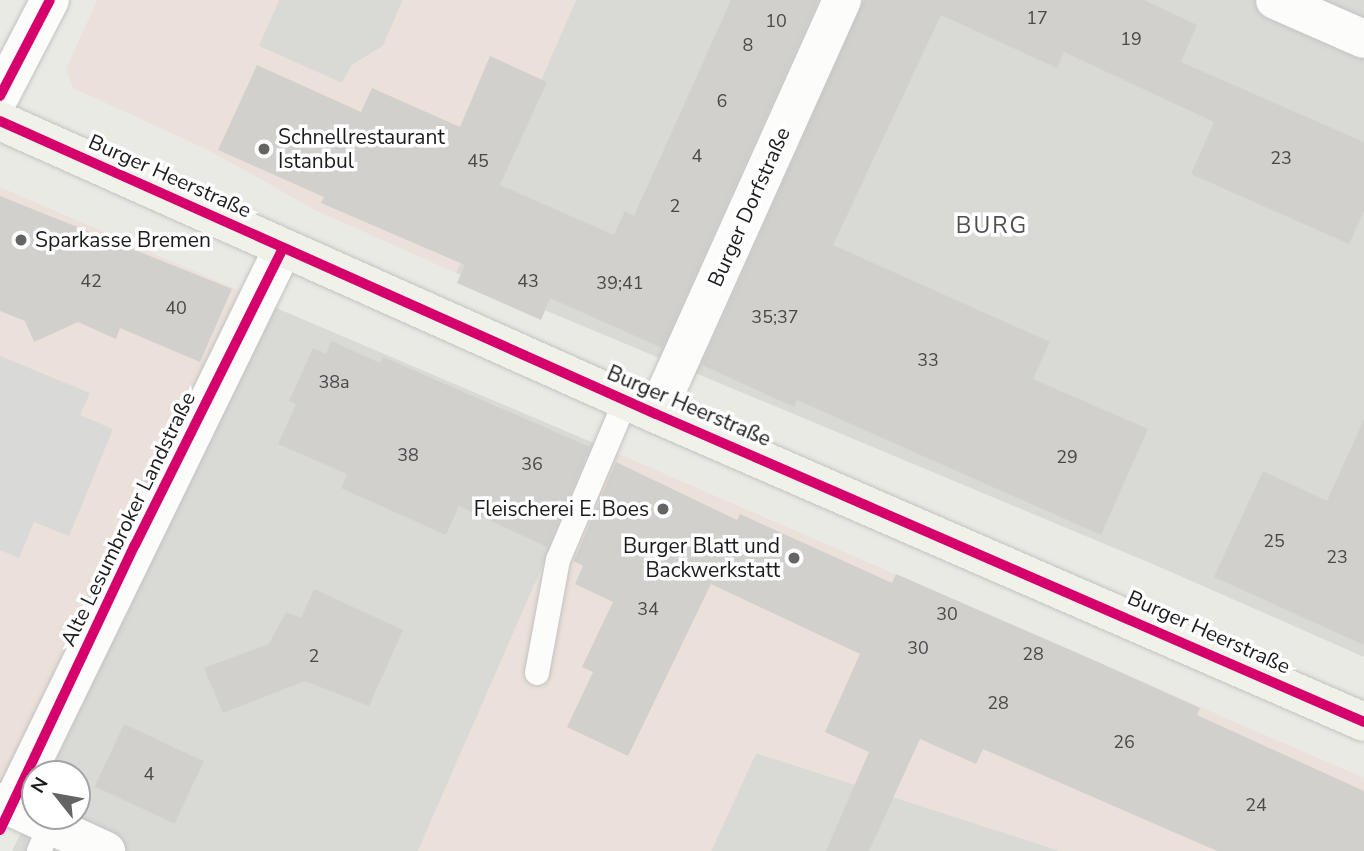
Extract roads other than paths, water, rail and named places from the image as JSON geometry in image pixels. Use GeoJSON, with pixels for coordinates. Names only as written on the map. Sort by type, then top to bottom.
{"type":"FeatureCollection","features":[{"type":"Feature","properties":{"kind":"main road","name":"Burger Heerstraße"},"geometry":{"type":"LineString","coordinates":[[0,121],[641,407],[1364,722]]}},
{"type":"Feature","properties":{"kind":"street"},"geometry":{"type":"LineString","coordinates":[[0,96],[50,0]]}},
{"type":"Feature","properties":{"kind":"street","name":"Burger Dorfstraße"},"geometry":{"type":"LineString","coordinates":[[641,407],[842,0]]}},
{"type":"Feature","properties":{"kind":"street"},"geometry":{"type":"LineString","coordinates":[[1275,0],[1364,39]]}},
{"type":"Feature","properties":{"kind":"street","name":"Alte Lesumbroker Landstraße"},"geometry":{"type":"LineString","coordinates":[[5,805],[283,248]]}},
{"type":"Feature","properties":{"kind":"street"},"geometry":{"type":"LineString","coordinates":[[5,805],[45,838],[106,851]]}},
{"type":"Feature","properties":{"kind":"lane"},"geometry":{"type":"LineString","coordinates":[[537,673],[558,560],[641,407]]}},
{"type":"Feature","properties":{"kind":"place","name":"Schnellrestaurant Istanbul"},"geometry":{"type":"Point","coordinates":[264,149]}},
{"type":"Feature","properties":{"kind":"place","name":"Sparkasse Bremen"},"geometry":{"type":"Point","coordinates":[21,240]}},
{"type":"Feature","properties":{"kind":"place","name":"Fleischerei E. Boes"},"geometry":{"type":"Point","coordinates":[663,509]}},
{"type":"Feature","properties":{"kind":"place","name":"Burger Blatt und Backwerkstatt"},"geometry":{"type":"Point","coordinates":[794,558]}},
{"type":"Feature","properties":{"kind":"district","name":"BURG"},"geometry":{"type":"Point","coordinates":[992,226]}}]}
